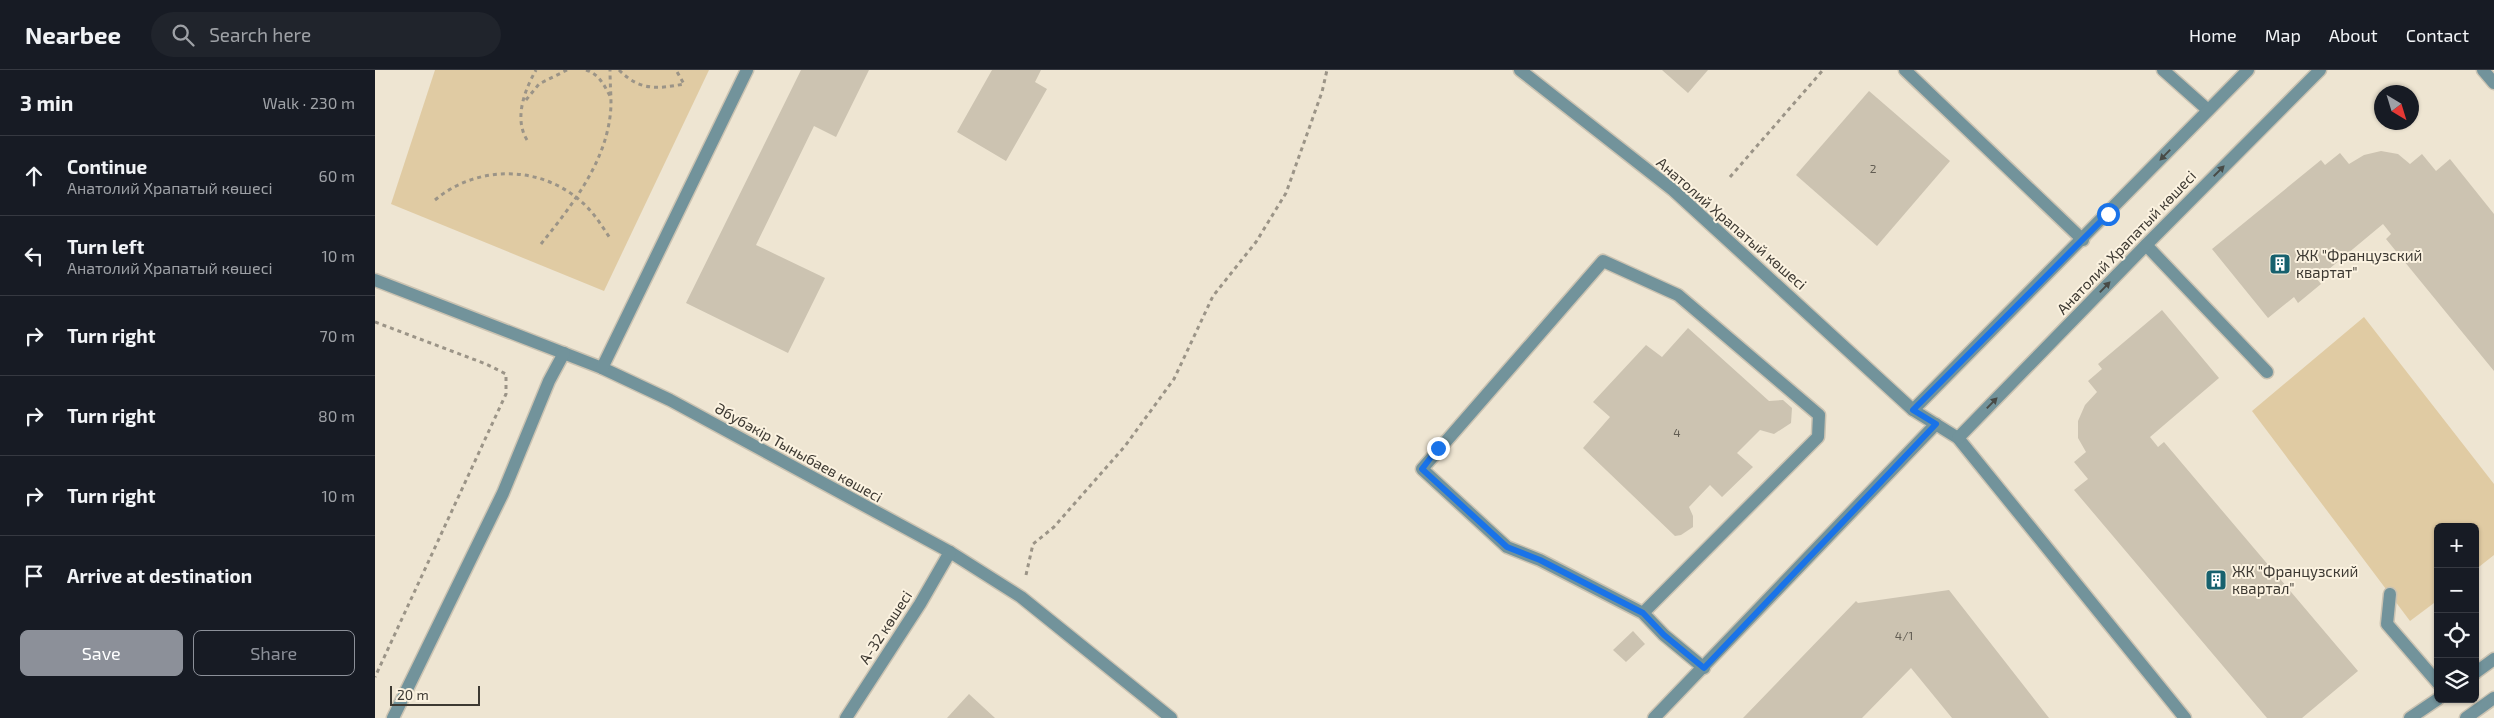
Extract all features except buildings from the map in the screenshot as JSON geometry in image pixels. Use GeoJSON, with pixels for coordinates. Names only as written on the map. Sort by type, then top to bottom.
{"type":"FeatureCollection","features":[{"type":"Feature","properties":{"kind":"street"},"geometry":{"type":"LineString","coordinates":[[602,368],[747,70]]}},
{"type":"Feature","properties":{"kind":"street","name":"Анатолий Храпатый көшесі"},"geometry":{"type":"LineString","coordinates":[[1520,70],[1673,190],[1913,410],[1958,438],[2185,718]]}},
{"type":"Feature","properties":{"kind":"street"},"geometry":{"type":"LineString","coordinates":[[1905,70],[2083,240]]}},
{"type":"Feature","properties":{"kind":"street"},"geometry":{"type":"LineString","coordinates":[[2163,70],[2207,110]]}},
{"type":"Feature","properties":{"kind":"street"},"geometry":{"type":"LineString","coordinates":[[1913,410],[2083,240],[2207,110],[2248,70]]}},
{"type":"Feature","properties":{"kind":"street","name":"Анатолий Храпатый көшесі"},"geometry":{"type":"LineString","coordinates":[[1958,438],[2320,70]]}},
{"type":"Feature","properties":{"kind":"street"},"geometry":{"type":"LineString","coordinates":[[2483,70],[2494,83]]}},
{"type":"Feature","properties":{"kind":"street"},"geometry":{"type":"LineString","coordinates":[[2146,245],[2267,372]]}},
{"type":"Feature","properties":{"kind":"street"},"geometry":{"type":"LineString","coordinates":[[1643,613],[1818,437],[1819,415],[1678,295],[1603,261],[1422,469],[1507,547],[1540,560],[1643,613],[1664,635],[1704,668]]}},
{"type":"Feature","properties":{"kind":"street","name":"Әбубәкір Тыныбаев көшесі"},"geometry":{"type":"LineString","coordinates":[[375,280],[602,368],[670,400],[950,552],[1021,597],[1135,687],[1171,718]]}},
{"type":"Feature","properties":{"kind":"street"},"geometry":{"type":"LineString","coordinates":[[393,718],[503,493],[549,381],[564,353]]}},
{"type":"Feature","properties":{"kind":"street"},"geometry":{"type":"LineString","coordinates":[[1656,717],[1936,424]]}},
{"type":"Feature","properties":{"kind":"street","name":"А-32 көшесі"},"geometry":{"type":"LineString","coordinates":[[846,718],[920,604],[950,552]]}},
{"type":"Feature","properties":{"kind":"street"},"geometry":{"type":"LineString","coordinates":[[2390,594],[2387,624],[2434,678]]}},
{"type":"Feature","properties":{"kind":"street"},"geometry":{"type":"LineString","coordinates":[[2479,669],[2494,659]]}},
{"type":"Feature","properties":{"kind":"street"},"geometry":{"type":"LineString","coordinates":[[2466,718],[2494,698]]}},
{"type":"Feature","properties":{"kind":"street"},"geometry":{"type":"LineString","coordinates":[[2410,718],[2434,702]]}},
{"type":"Feature","properties":{"kind":"path"},"geometry":{"type":"LineString","coordinates":[[527,140],[520,123],[523,103],[530,80],[536,70]]}},
{"type":"Feature","properties":{"kind":"path"},"geometry":{"type":"LineString","coordinates":[[523,103],[539,84],[567,70]]}},
{"type":"Feature","properties":{"kind":"path"},"geometry":{"type":"LineString","coordinates":[[586,70],[593,72],[600,79],[610,96]]}},
{"type":"Feature","properties":{"kind":"path"},"geometry":{"type":"LineString","coordinates":[[541,244],[585,186],[602,147],[611,106],[610,70]]}},
{"type":"Feature","properties":{"kind":"path"},"geometry":{"type":"LineString","coordinates":[[619,70],[641,85],[653,89],[684,84],[676,70]]}},
{"type":"Feature","properties":{"kind":"path"},"geometry":{"type":"LineString","coordinates":[[1021,597],[1033,544],[1054,527],[1125,446],[1174,379],[1213,296],[1255,242],[1286,193],[1322,92],[1327,70]]}},
{"type":"Feature","properties":{"kind":"path"},"geometry":{"type":"LineString","coordinates":[[1730,177],[1823,70]]}},
{"type":"Feature","properties":{"kind":"path"},"geometry":{"type":"LineString","coordinates":[[435,200],[455,185],[479,176],[508,172],[542,179],[576,198],[587,207],[610,238]]}},
{"type":"Feature","properties":{"kind":"path"},"geometry":{"type":"LineString","coordinates":[[375,322],[487,364],[506,374],[506,394],[375,677]]}},
{"type":"Feature","properties":{"kind":"shaded area"},"geometry":{"type":"Polygon","coordinates":[[[435,70],[709,70],[604,291],[391,204],[435,70]]]}},
{"type":"Feature","properties":{"kind":"shaded area"},"geometry":{"type":"Polygon","coordinates":[[[2364,317],[2494,484],[2494,555],[2479,567],[2479,523],[2434,523],[2434,603],[2410,621],[2252,411],[2364,317]]]}},
{"type":"Feature","properties":{"kind":"place","name":"ЖК \"Французский квартат\""},"geometry":{"type":"Point","coordinates":[2280,264]}},
{"type":"Feature","properties":{"kind":"place","name":"ЖК \"Французский квартал\""},"geometry":{"type":"Point","coordinates":[2216,580]}},
{"type":"Feature","properties":{"kind":"route"},"geometry":{"type":"LineString","coordinates":[[1438,448],[1422,469],[1507,547],[1540,560],[1643,613],[1664,635],[1704,668],[1936,424],[1913,410],[2108,214]]}}]}
